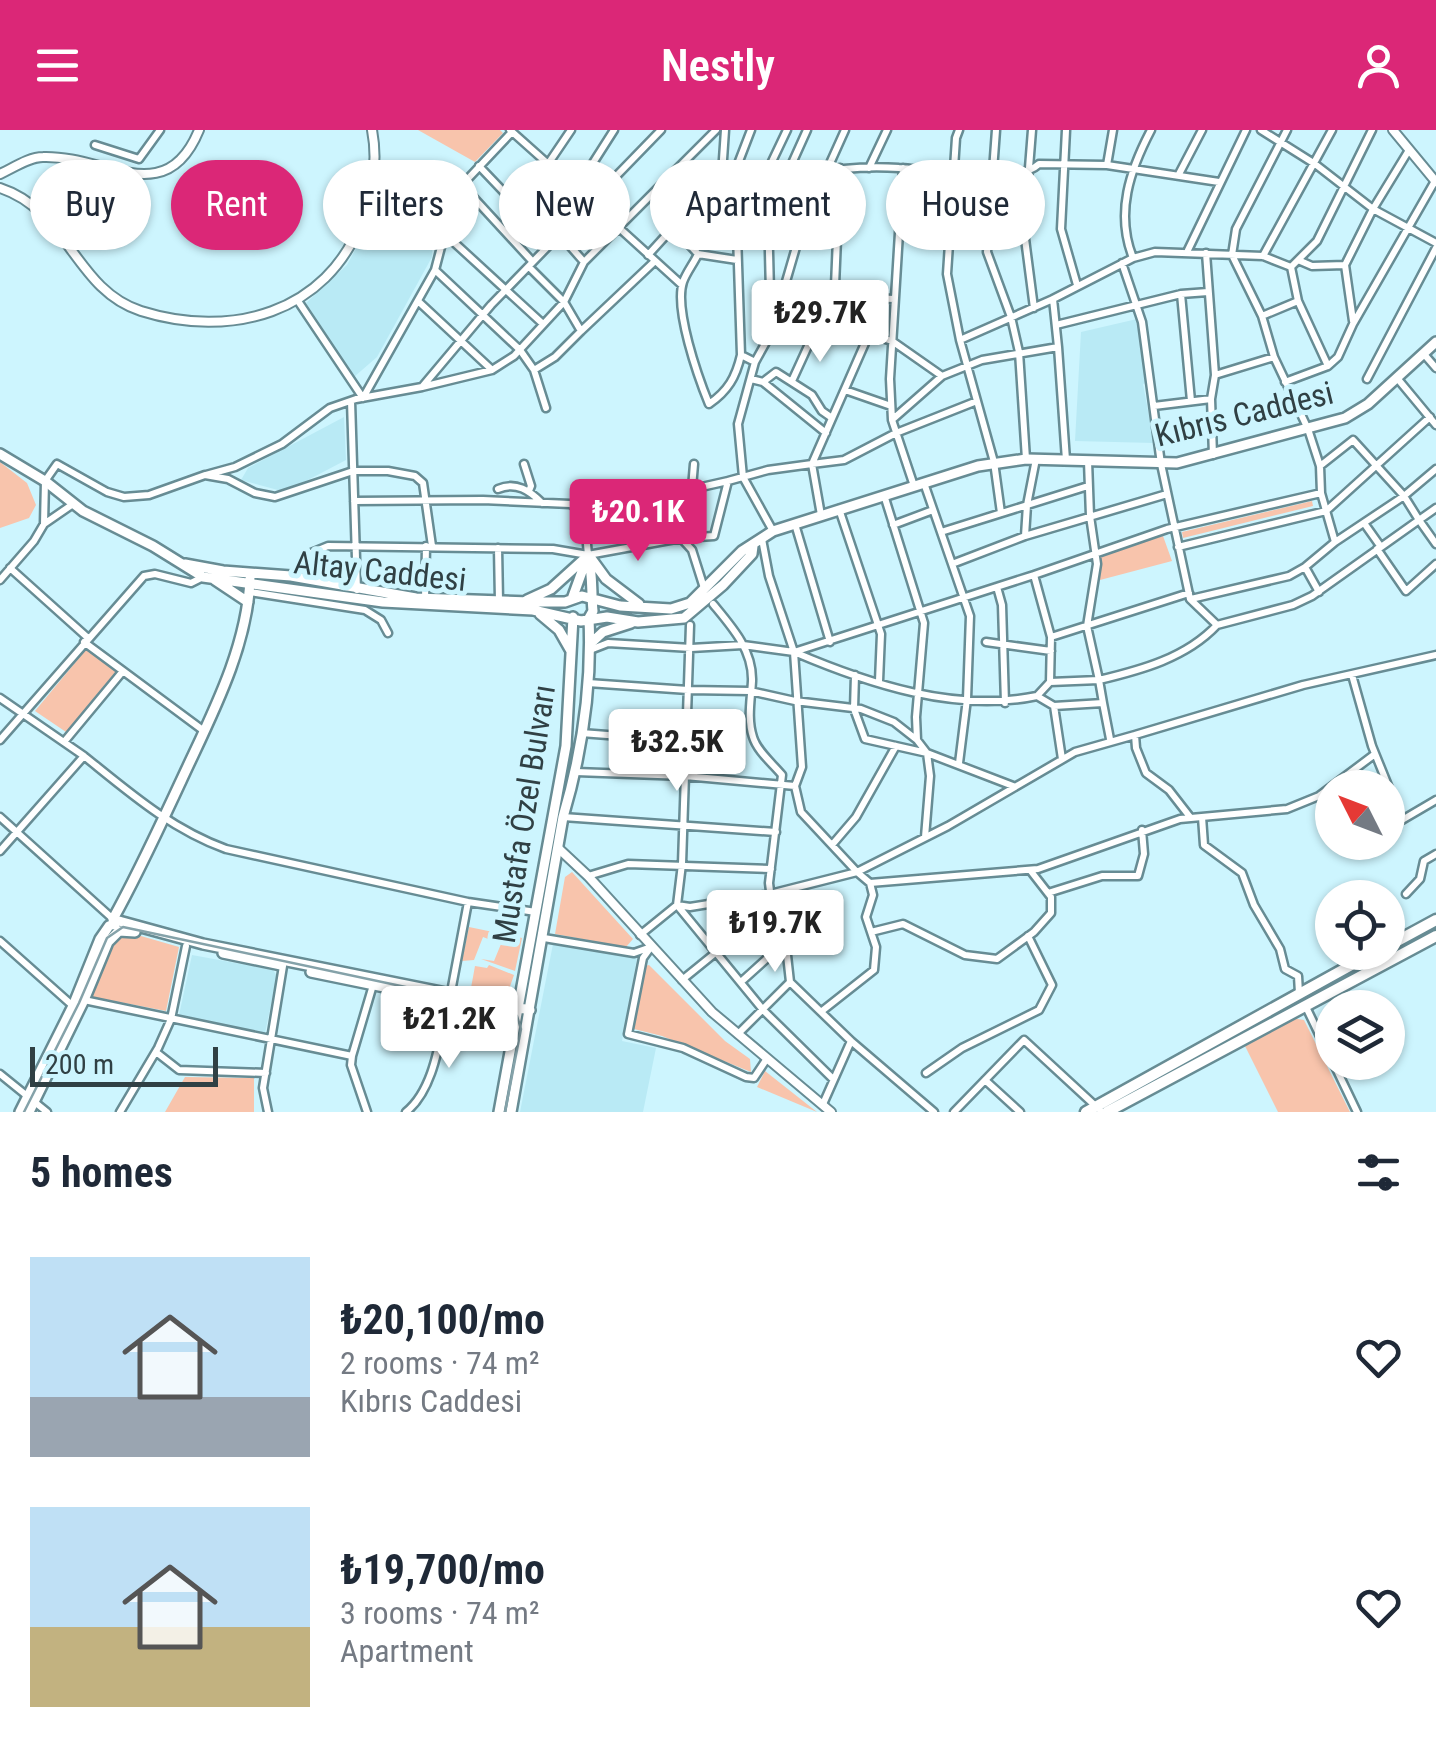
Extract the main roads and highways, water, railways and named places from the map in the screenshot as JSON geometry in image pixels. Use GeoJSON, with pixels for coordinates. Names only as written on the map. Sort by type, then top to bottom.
{"type":"FeatureCollection","features":[{"type":"Feature","properties":{"kind":"main road","name":"Kıbrıs Caddesi"},"geometry":{"type":"LineString","coordinates":[[590,600],[644,608],[682,607],[742,551],[774,530],[994,462],[1031,459],[1161,464],[1345,418],[1368,404],[1436,342]]}},
{"type":"Feature","properties":{"kind":"main road","name":"Altay Caddesi"},"geometry":{"type":"LineString","coordinates":[[0,454],[45,481],[73,504],[203,577],[250,587],[430,606],[533,610],[574,618]]}},
{"type":"Feature","properties":{"kind":"main road","name":"Kıbrıs Caddesi"},"geometry":{"type":"LineString","coordinates":[[589,618],[638,622],[684,618],[752,554],[758,543]]}},
{"type":"Feature","properties":{"kind":"main road"},"geometry":{"type":"LineString","coordinates":[[522,602],[550,589],[588,555],[623,594],[644,608]]}},
{"type":"Feature","properties":{"kind":"main road","name":"Mustafa Özel Bulvarı"},"geometry":{"type":"LineString","coordinates":[[510,1112],[564,817],[576,772],[593,607],[588,555]]}},
{"type":"Feature","properties":{"kind":"main road","name":"Mustafa Özel Bulvarı"},"geometry":{"type":"LineString","coordinates":[[499,1112],[566,746],[574,618],[570,612],[588,555]]}},
{"type":"Feature","properties":{"kind":"main road","name":"Altay Caddesi"},"geometry":{"type":"LineString","coordinates":[[185,564],[223,572],[250,587],[292,576],[357,590],[425,598],[572,600]]}},
{"type":"Feature","properties":{"kind":"main road"},"geometry":{"type":"LineString","coordinates":[[20,1112],[31,1104],[84,1000],[232,664],[250,587],[215,580]]}},
{"type":"Feature","properties":{"kind":"main road"},"geometry":{"type":"LineString","coordinates":[[572,600],[582,596],[590,600]]}},
{"type":"Feature","properties":{"kind":"main road"},"geometry":{"type":"LineString","coordinates":[[533,610],[559,630],[572,653]]}},
{"type":"Feature","properties":{"kind":"main road"},"geometry":{"type":"LineString","coordinates":[[574,618],[589,618]]}},
{"type":"Feature","properties":{"kind":"main road"},"geometry":{"type":"LineString","coordinates":[[590,648],[603,632],[638,622]]}},
{"type":"Feature","properties":{"kind":"main road"},"geometry":{"type":"LineString","coordinates":[[1405,937],[1436,920]]}},
{"type":"Feature","properties":{"kind":"main road"},"geometry":{"type":"LineString","coordinates":[[31,1104],[100,938],[119,922],[506,1012],[530,1010]]}},
{"type":"Feature","properties":{"kind":"main road"},"geometry":{"type":"LineString","coordinates":[[115,925],[186,946],[373,985],[450,996]]}},
{"type":"Feature","properties":{"kind":"main road"},"geometry":{"type":"LineString","coordinates":[[1097,1110],[1436,936]]}},
{"type":"Feature","properties":{"kind":"main road"},"geometry":{"type":"LineString","coordinates":[[1097,1110],[1342,970]]}},
{"type":"Feature","properties":{"kind":"tram line"},"geometry":{"type":"LineString","coordinates":[[24,1112],[107,938],[123,927],[509,1009],[517,1016],[521,1029],[505,1112]]}}]}
